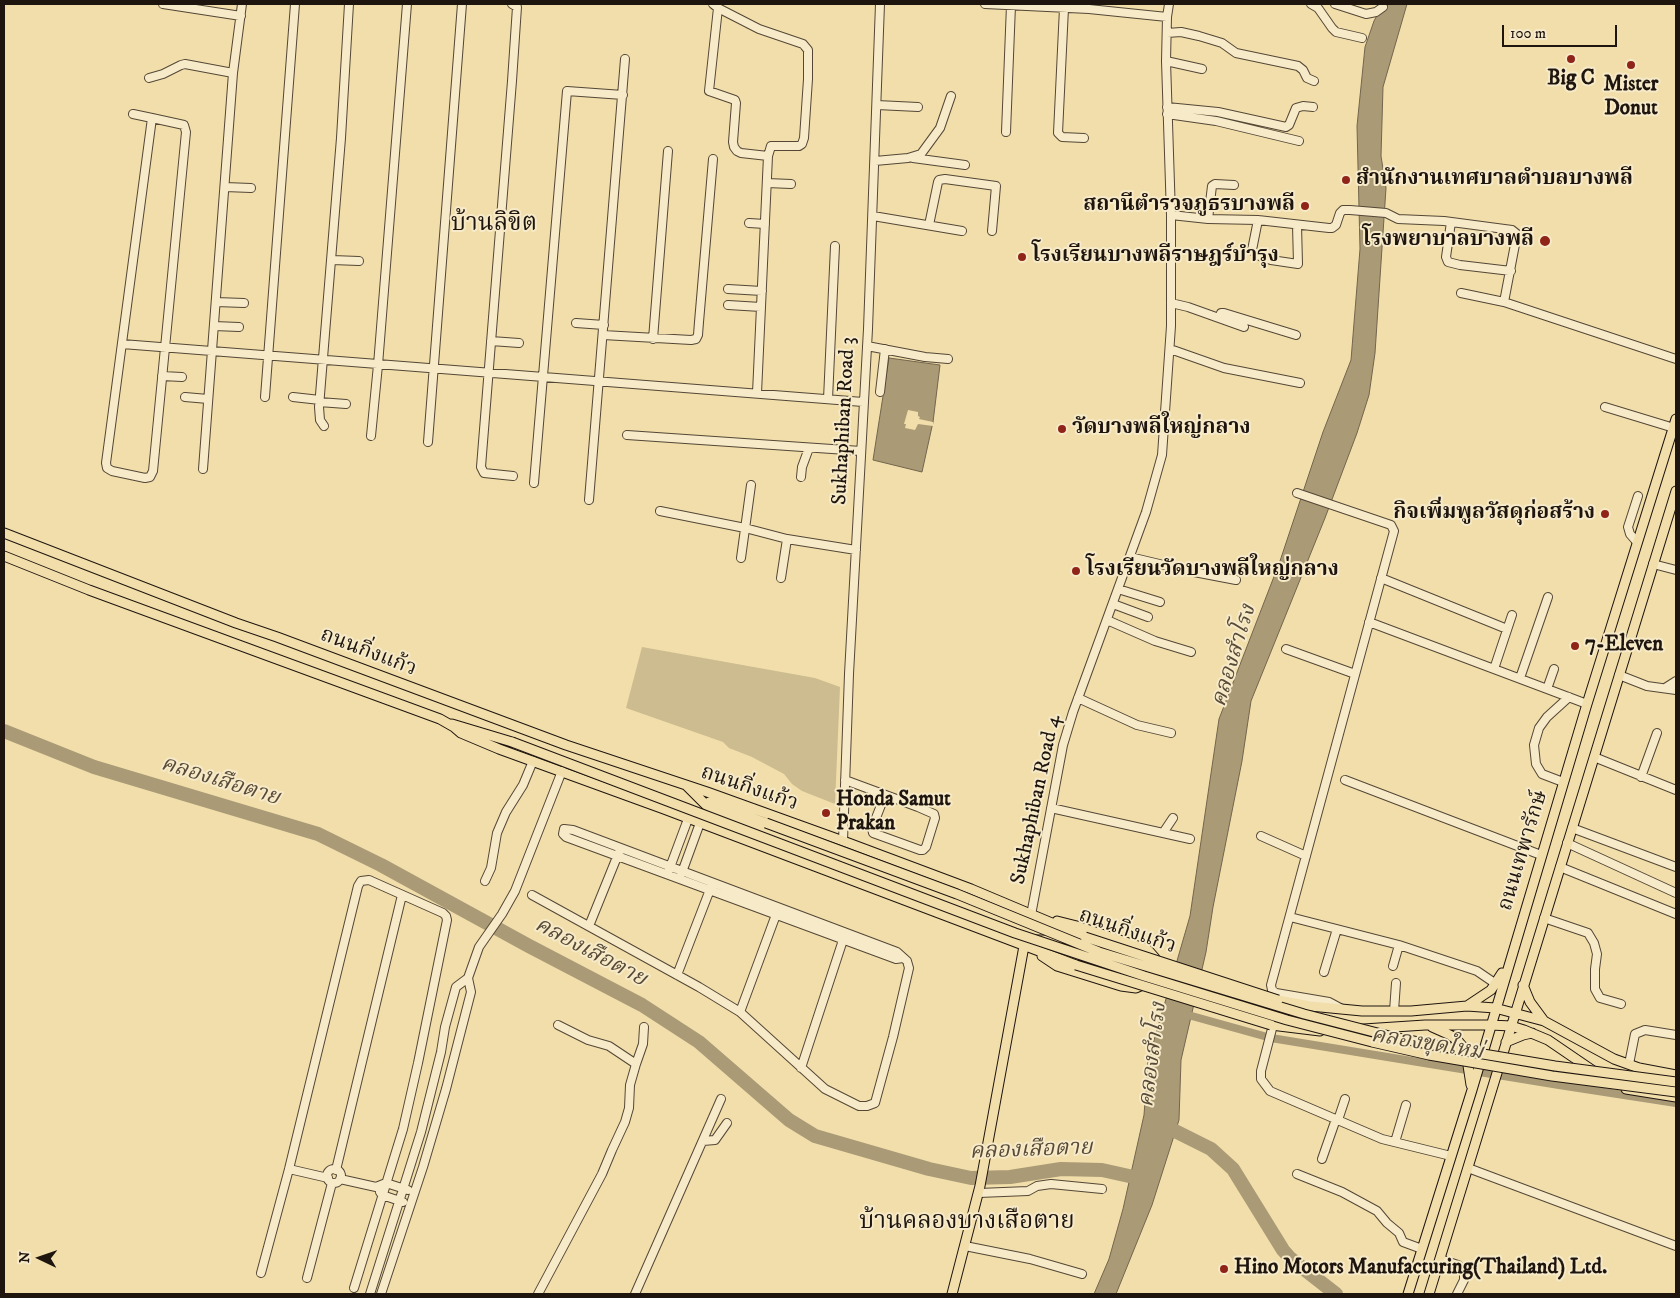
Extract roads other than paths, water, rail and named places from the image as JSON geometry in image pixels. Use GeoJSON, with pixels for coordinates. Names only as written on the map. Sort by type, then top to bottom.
{"type":"FeatureCollection","features":[{"type":"Feature","properties":{"kind":"main road","name":"ถนนเทพารักษ์"},"geometry":{"type":"LineString","coordinates":[[1408,1294],[1472,1090],[1587,704],[1675,423]]}},
{"type":"Feature","properties":{"kind":"main road","name":"ถนนเทพารักษ์"},"geometry":{"type":"LineString","coordinates":[[1429,1294],[1653,564],[1674,504],[1676,491]]}},
{"type":"Feature","properties":{"kind":"main road","name":"ถนนกิ่งแก้ว"},"geometry":{"type":"LineString","coordinates":[[4,533],[236,623],[566,745],[843,841],[971,890],[1085,937],[1278,1000],[1343,1010],[1394,1011],[1467,1006],[1495,1008],[1544,1021]]}},
{"type":"Feature","properties":{"kind":"main road","name":"ถนนกิ่งแก้ว"},"geometry":{"type":"LineString","coordinates":[[4,556],[89,590],[448,723],[467,736],[1037,952],[1076,965],[1271,1028],[1342,1031],[1424,1025],[1491,1024],[1511,1026],[1548,1040],[1614,1085],[1633,1091],[1676,1097]]}},
{"type":"Feature","properties":{"kind":"main road"},"geometry":{"type":"LineString","coordinates":[[448,723],[512,742],[1015,933],[1144,976],[1287,1020],[1429,1055],[1544,1075],[1676,1092]]}},
{"type":"Feature","properties":{"kind":"main road"},"geometry":{"type":"LineString","coordinates":[[686,786],[706,805],[726,815],[1025,930],[1072,932]]}},
{"type":"Feature","properties":{"kind":"main road"},"geometry":{"type":"LineString","coordinates":[[699,798],[957,894],[1099,952],[1304,1014],[1397,1038],[1483,1054],[1555,1066],[1676,1082]]}},
{"type":"Feature","properties":{"kind":"main road"},"geometry":{"type":"LineString","coordinates":[[1037,952],[1057,966],[1121,986],[1136,988],[1147,983],[1155,958],[1148,950],[1139,946],[1077,926],[1044,920]]}},
{"type":"Feature","properties":{"kind":"main road"},"geometry":{"type":"LineString","coordinates":[[952,1294],[980,1189],[1024,946]]}},
{"type":"Feature","properties":{"kind":"main road"},"geometry":{"type":"LineString","coordinates":[[1467,1006],[1491,990],[1510,960]]}},
{"type":"Feature","properties":{"kind":"main road"},"geometry":{"type":"LineString","coordinates":[[1523,984],[1530,1002],[1544,1021],[1600,1052],[1629,1064],[1676,1075]]}},
{"type":"Feature","properties":{"kind":"main road"},"geometry":{"type":"LineString","coordinates":[[1424,1025],[1444,1031],[1463,1047],[1472,1090]]}},
{"type":"Feature","properties":{"kind":"main road"},"geometry":{"type":"LineString","coordinates":[[1506,1042],[1533,1033]]}},
{"type":"Feature","properties":{"kind":"street"},"geometry":{"type":"LineString","coordinates":[[163,4],[241,16]]}},
{"type":"Feature","properties":{"kind":"street"},"geometry":{"type":"LineString","coordinates":[[203,469],[233,73],[242,4]]}},
{"type":"Feature","properties":{"kind":"street"},"geometry":{"type":"LineString","coordinates":[[265,397],[295,4]]}},
{"type":"Feature","properties":{"kind":"street"},"geometry":{"type":"LineString","coordinates":[[324,426],[320,420],[320,401],[332,260],[349,4]]}},
{"type":"Feature","properties":{"kind":"street"},"geometry":{"type":"LineString","coordinates":[[371,436],[407,4]]}},
{"type":"Feature","properties":{"kind":"street"},"geometry":{"type":"LineString","coordinates":[[428,442],[462,4]]}},
{"type":"Feature","properties":{"kind":"street"},"geometry":{"type":"LineString","coordinates":[[512,4],[516,7],[515,25],[481,467],[484,473],[512,476]]}},
{"type":"Feature","properties":{"kind":"street","name":"Sukhaphiban Road 3"},"geometry":{"type":"LineString","coordinates":[[843,841],[876,161],[880,4]]}},
{"type":"Feature","properties":{"kind":"street"},"geometry":{"type":"LineString","coordinates":[[985,4],[1044,5],[1064,8],[1089,6],[1167,17],[1169,4]]}},
{"type":"Feature","properties":{"kind":"street"},"geometry":{"type":"LineString","coordinates":[[1311,4],[1318,8],[1336,32],[1362,38]]}},
{"type":"Feature","properties":{"kind":"street"},"geometry":{"type":"LineString","coordinates":[[1335,4],[1366,14],[1376,12],[1383,7]]}},
{"type":"Feature","properties":{"kind":"street"},"geometry":{"type":"LineString","coordinates":[[1006,132],[1010,5]]}},
{"type":"Feature","properties":{"kind":"street"},"geometry":{"type":"LineString","coordinates":[[757,393],[768,156],[771,146],[799,146],[802,144],[808,79],[808,50],[803,44],[759,29],[715,6],[709,91],[735,100],[734,147],[737,151],[768,156]]}},
{"type":"Feature","properties":{"kind":"street"},"geometry":{"type":"LineString","coordinates":[[1064,8],[1058,133],[1062,137],[1084,138]]}},
{"type":"Feature","properties":{"kind":"street","name":"Sukhaphiban Road 4"},"geometry":{"type":"LineString","coordinates":[[1031,915],[1063,745],[1078,698],[1146,512],[1161,462],[1165,429],[1171,303],[1166,61],[1167,17]]}},
{"type":"Feature","properties":{"kind":"street"},"geometry":{"type":"LineString","coordinates":[[1167,34],[1180,32],[1199,36],[1222,43],[1236,53],[1298,66],[1303,70],[1307,78],[1314,81]]}},
{"type":"Feature","properties":{"kind":"street"},"geometry":{"type":"LineString","coordinates":[[589,500],[625,58]]}},
{"type":"Feature","properties":{"kind":"street"},"geometry":{"type":"LineString","coordinates":[[1166,61],[1202,69]]}},
{"type":"Feature","properties":{"kind":"street"},"geometry":{"type":"LineString","coordinates":[[150,78],[163,74],[181,64],[233,73]]}},
{"type":"Feature","properties":{"kind":"street"},"geometry":{"type":"LineString","coordinates":[[534,483],[567,91],[622,95]]}},
{"type":"Feature","properties":{"kind":"street"},"geometry":{"type":"LineString","coordinates":[[876,161],[908,158],[921,154],[935,136],[944,120],[951,96]]}},
{"type":"Feature","properties":{"kind":"street"},"geometry":{"type":"LineString","coordinates":[[878,105],[918,107]]}},
{"type":"Feature","properties":{"kind":"street"},"geometry":{"type":"LineString","coordinates":[[1167,111],[1218,112],[1286,127],[1289,125],[1296,108],[1303,106],[1313,107]]}},
{"type":"Feature","properties":{"kind":"street"},"geometry":{"type":"LineString","coordinates":[[1167,111],[1300,140]]}},
{"type":"Feature","properties":{"kind":"street"},"geometry":{"type":"LineString","coordinates":[[133,114],[152,118],[184,125],[186,132],[153,471],[150,477],[145,478],[112,471],[107,468],[106,463],[152,118]]}},
{"type":"Feature","properties":{"kind":"street"},"geometry":{"type":"LineString","coordinates":[[653,339],[668,151]]}},
{"type":"Feature","properties":{"kind":"street"},"geometry":{"type":"LineString","coordinates":[[908,158],[965,165]]}},
{"type":"Feature","properties":{"kind":"street"},"geometry":{"type":"LineString","coordinates":[[603,336],[696,339],[698,335],[713,159]]}},
{"type":"Feature","properties":{"kind":"street"},"geometry":{"type":"LineString","coordinates":[[929,225],[938,182],[945,179],[996,186],[992,231]]}},
{"type":"Feature","properties":{"kind":"street"},"geometry":{"type":"LineString","coordinates":[[767,182],[791,184]]}},
{"type":"Feature","properties":{"kind":"street"},"geometry":{"type":"LineString","coordinates":[[1208,220],[1212,186],[1215,184],[1234,185]]}},
{"type":"Feature","properties":{"kind":"street"},"geometry":{"type":"LineString","coordinates":[[225,187],[251,188]]}},
{"type":"Feature","properties":{"kind":"street"},"geometry":{"type":"LineString","coordinates":[[1170,215],[1208,220],[1258,220],[1332,228],[1336,225],[1340,213],[1343,210],[1350,210],[1386,213],[1398,219],[1451,222],[1512,230],[1517,234],[1504,302]]}},
{"type":"Feature","properties":{"kind":"street"},"geometry":{"type":"LineString","coordinates":[[873,216],[962,231]]}},
{"type":"Feature","properties":{"kind":"street"},"geometry":{"type":"LineString","coordinates":[[1258,220],[1252,250],[1257,255],[1270,260],[1298,264],[1298,225]]}},
{"type":"Feature","properties":{"kind":"street"},"geometry":{"type":"LineString","coordinates":[[1451,222],[1446,257],[1448,262],[1511,270]]}},
{"type":"Feature","properties":{"kind":"street"},"geometry":{"type":"LineString","coordinates":[[750,224],[765,224]]}},
{"type":"Feature","properties":{"kind":"street"},"geometry":{"type":"LineString","coordinates":[[828,399],[835,246]]}},
{"type":"Feature","properties":{"kind":"street"},"geometry":{"type":"LineString","coordinates":[[332,260],[359,261]]}},
{"type":"Feature","properties":{"kind":"street"},"geometry":{"type":"LineString","coordinates":[[728,289],[762,291]]}},
{"type":"Feature","properties":{"kind":"street"},"geometry":{"type":"LineString","coordinates":[[1461,293],[1504,302],[1676,359]]}},
{"type":"Feature","properties":{"kind":"street"},"geometry":{"type":"LineString","coordinates":[[216,302],[244,303]]}},
{"type":"Feature","properties":{"kind":"street"},"geometry":{"type":"LineString","coordinates":[[1171,303],[1188,306],[1244,327]]}},
{"type":"Feature","properties":{"kind":"street"},"geometry":{"type":"LineString","coordinates":[[728,305],[761,307]]}},
{"type":"Feature","properties":{"kind":"street"},"geometry":{"type":"LineString","coordinates":[[1219,318],[1224,313],[1296,335]]}},
{"type":"Feature","properties":{"kind":"street"},"geometry":{"type":"LineString","coordinates":[[576,323],[604,325]]}},
{"type":"Feature","properties":{"kind":"street"},"geometry":{"type":"LineString","coordinates":[[214,326],[239,327]]}},
{"type":"Feature","properties":{"kind":"street"},"geometry":{"type":"LineString","coordinates":[[491,341],[519,343]]}},
{"type":"Feature","properties":{"kind":"street"},"geometry":{"type":"LineString","coordinates":[[122,344],[864,402]]}},
{"type":"Feature","properties":{"kind":"street"},"geometry":{"type":"LineString","coordinates":[[867,346],[925,357],[948,359]]}},
{"type":"Feature","properties":{"kind":"street"},"geometry":{"type":"LineString","coordinates":[[880,392],[885,349]]}},
{"type":"Feature","properties":{"kind":"street"},"geometry":{"type":"LineString","coordinates":[[1170,349],[1224,368],[1300,383]]}},
{"type":"Feature","properties":{"kind":"street"},"geometry":{"type":"LineString","coordinates":[[162,376],[182,377]]}},
{"type":"Feature","properties":{"kind":"street"},"geometry":{"type":"LineString","coordinates":[[185,397],[208,399]]}},
{"type":"Feature","properties":{"kind":"street"},"geometry":{"type":"LineString","coordinates":[[293,397],[346,404]]}},
{"type":"Feature","properties":{"kind":"street"},"geometry":{"type":"LineString","coordinates":[[1605,407],[1675,423]]}},
{"type":"Feature","properties":{"kind":"street"},"geometry":{"type":"LineString","coordinates":[[627,435],[861,452]]}},
{"type":"Feature","properties":{"kind":"street"},"geometry":{"type":"LineString","coordinates":[[801,477],[802,467],[809,448]]}},
{"type":"Feature","properties":{"kind":"street"},"geometry":{"type":"LineString","coordinates":[[741,558],[751,485]]}},
{"type":"Feature","properties":{"kind":"street"},"geometry":{"type":"LineString","coordinates":[[1297,493],[1391,525],[1394,531],[1271,985],[1272,990],[1280,994],[1329,1002],[1343,1010]]}},
{"type":"Feature","properties":{"kind":"street"},"geometry":{"type":"LineString","coordinates":[[1637,542],[1630,534],[1628,527],[1638,496]]}},
{"type":"Feature","properties":{"kind":"street"},"geometry":{"type":"LineString","coordinates":[[660,511],[745,528],[787,539],[856,550]]}},
{"type":"Feature","properties":{"kind":"street"},"geometry":{"type":"LineString","coordinates":[[781,578],[787,539]]}},
{"type":"Feature","properties":{"kind":"street"},"geometry":{"type":"LineString","coordinates":[[1130,557],[1236,580]]}},
{"type":"Feature","properties":{"kind":"street"},"geometry":{"type":"LineString","coordinates":[[1653,564],[1676,570]]}},
{"type":"Feature","properties":{"kind":"street"},"geometry":{"type":"LineString","coordinates":[[1381,578],[1507,629]]}},
{"type":"Feature","properties":{"kind":"street"},"geometry":{"type":"LineString","coordinates":[[1118,589],[1160,602]]}},
{"type":"Feature","properties":{"kind":"street"},"geometry":{"type":"LineString","coordinates":[[1520,678],[1548,597]]}},
{"type":"Feature","properties":{"kind":"street"},"geometry":{"type":"LineString","coordinates":[[1113,604],[1148,617]]}},
{"type":"Feature","properties":{"kind":"street"},"geometry":{"type":"LineString","coordinates":[[1494,669],[1512,615]]}},
{"type":"Feature","properties":{"kind":"street"},"geometry":{"type":"LineString","coordinates":[[1107,620],[1155,641],[1190,652]]}},
{"type":"Feature","properties":{"kind":"street"},"geometry":{"type":"LineString","coordinates":[[1369,622],[1587,704]]}},
{"type":"Feature","properties":{"kind":"street"},"geometry":{"type":"LineString","coordinates":[[1286,649],[1355,674]]}},
{"type":"Feature","properties":{"kind":"street"},"geometry":{"type":"LineString","coordinates":[[1547,689],[1554,669]]}},
{"type":"Feature","properties":{"kind":"street"},"geometry":{"type":"LineString","coordinates":[[1619,675],[1647,686],[1676,690]]}},
{"type":"Feature","properties":{"kind":"street"},"geometry":{"type":"LineString","coordinates":[[1665,688],[1676,681]]}},
{"type":"Feature","properties":{"kind":"street"},"geometry":{"type":"LineString","coordinates":[[1564,782],[1542,774],[1536,764],[1534,745],[1539,728],[1569,697]]}},
{"type":"Feature","properties":{"kind":"street"},"geometry":{"type":"LineString","coordinates":[[1078,698],[1137,725],[1170,733]]}},
{"type":"Feature","properties":{"kind":"street"},"geometry":{"type":"LineString","coordinates":[[1641,777],[1657,733]]}},
{"type":"Feature","properties":{"kind":"street"},"geometry":{"type":"LineString","coordinates":[[1594,757],[1676,790]]}},
{"type":"Feature","properties":{"kind":"street"},"geometry":{"type":"LineString","coordinates":[[485,882],[491,868],[497,833],[506,812],[523,785],[533,761]]}},
{"type":"Feature","properties":{"kind":"street"},"geometry":{"type":"LineString","coordinates":[[382,1294],[446,1089],[471,992],[468,978],[479,947],[502,914],[515,890],[562,772]]}},
{"type":"Feature","properties":{"kind":"street"},"geometry":{"type":"LineString","coordinates":[[845,780],[885,795],[934,814],[936,818],[926,848],[920,850],[873,833],[872,828],[885,795]]}},
{"type":"Feature","properties":{"kind":"street"},"geometry":{"type":"LineString","coordinates":[[1345,780],[1541,855]]}},
{"type":"Feature","properties":{"kind":"street"},"geometry":{"type":"LineString","coordinates":[[1051,808],[1190,839]]}},
{"type":"Feature","properties":{"kind":"street"},"geometry":{"type":"LineString","coordinates":[[1163,833],[1173,818]]}},
{"type":"Feature","properties":{"kind":"street"},"geometry":{"type":"LineString","coordinates":[[669,871],[688,819]]}},
{"type":"Feature","properties":{"kind":"street"},"geometry":{"type":"LineString","coordinates":[[681,875],[700,823]]}},
{"type":"Feature","properties":{"kind":"street"},"geometry":{"type":"LineString","coordinates":[[1572,828],[1676,867]]}},
{"type":"Feature","properties":{"kind":"street"},"geometry":{"type":"LineString","coordinates":[[532,895],[740,1012],[824,1090],[851,1103],[867,1106],[875,1103],[893,1037],[909,968],[908,961],[903,958],[896,959],[844,936],[619,852],[572,830],[564,829],[563,834],[566,837],[619,852]]}},
{"type":"Feature","properties":{"kind":"street"},"geometry":{"type":"LineString","coordinates":[[1261,836],[1306,856]]}},
{"type":"Feature","properties":{"kind":"street"},"geometry":{"type":"LineString","coordinates":[[1567,843],[1676,892]]}},
{"type":"Feature","properties":{"kind":"street"},"geometry":{"type":"LineString","coordinates":[[589,926],[619,852]]}},
{"type":"Feature","properties":{"kind":"street"},"geometry":{"type":"LineString","coordinates":[[677,852],[687,856]]}},
{"type":"Feature","properties":{"kind":"street"},"geometry":{"type":"LineString","coordinates":[[1560,867],[1676,914]]}},
{"type":"Feature","properties":{"kind":"street"},"geometry":{"type":"LineString","coordinates":[[260,1273],[289,1169],[358,886],[361,881],[369,880],[442,913],[447,920],[403,1129],[354,1288]]}},
{"type":"Feature","properties":{"kind":"street"},"geometry":{"type":"LineString","coordinates":[[677,975],[711,887]]}},
{"type":"Feature","properties":{"kind":"street"},"geometry":{"type":"LineString","coordinates":[[336,1170],[402,895]]}},
{"type":"Feature","properties":{"kind":"street"},"geometry":{"type":"LineString","coordinates":[[740,1012],[777,912]]}},
{"type":"Feature","properties":{"kind":"street"},"geometry":{"type":"LineString","coordinates":[[1290,917],[1399,945],[1477,971],[1496,984]]}},
{"type":"Feature","properties":{"kind":"street"},"geometry":{"type":"LineString","coordinates":[[1544,918],[1588,933],[1594,943],[1597,954],[1595,988],[1600,998],[1621,1004]]}},
{"type":"Feature","properties":{"kind":"street"},"geometry":{"type":"LineString","coordinates":[[1324,972],[1337,929]]}},
{"type":"Feature","properties":{"kind":"street"},"geometry":{"type":"LineString","coordinates":[[1024,946],[1025,930]]}},
{"type":"Feature","properties":{"kind":"street"},"geometry":{"type":"LineString","coordinates":[[801,1068],[844,936]]}},
{"type":"Feature","properties":{"kind":"street"},"geometry":{"type":"LineString","coordinates":[[1393,966],[1399,945]]}},
{"type":"Feature","properties":{"kind":"street"},"geometry":{"type":"LineString","coordinates":[[370,1294],[404,1188],[434,1081],[456,986],[468,978]]}},
{"type":"Feature","properties":{"kind":"street"},"geometry":{"type":"LineString","coordinates":[[1394,1011],[1396,984]]}},
{"type":"Feature","properties":{"kind":"street"},"geometry":{"type":"LineString","coordinates":[[558,1025],[593,1042],[609,1046],[636,1064]]}},
{"type":"Feature","properties":{"kind":"street"},"geometry":{"type":"LineString","coordinates":[[538,1294],[602,1174],[625,1122],[629,1108],[630,1085],[644,1044],[644,1027]]}},
{"type":"Feature","properties":{"kind":"street"},"geometry":{"type":"LineString","coordinates":[[1271,1028],[1269,1045],[1261,1071],[1261,1079],[1270,1090],[1382,1139],[1451,1156]]}},
{"type":"Feature","properties":{"kind":"street"},"geometry":{"type":"LineString","coordinates":[[1629,1064],[1635,1034],[1645,1030],[1676,1035]]}},
{"type":"Feature","properties":{"kind":"street"},"geometry":{"type":"LineString","coordinates":[[443,1036],[457,1041]]}},
{"type":"Feature","properties":{"kind":"street"},"geometry":{"type":"LineString","coordinates":[[635,1294],[721,1098]]}},
{"type":"Feature","properties":{"kind":"street"},"geometry":{"type":"LineString","coordinates":[[1322,1159],[1345,1099]]}},
{"type":"Feature","properties":{"kind":"street"},"geometry":{"type":"LineString","coordinates":[[1395,1142],[1406,1105]]}},
{"type":"Feature","properties":{"kind":"street"},"geometry":{"type":"LineString","coordinates":[[703,1141],[715,1140],[727,1123]]}},
{"type":"Feature","properties":{"kind":"street"},"geometry":{"type":"LineString","coordinates":[[1468,1168],[1676,1246]]}},
{"type":"Feature","properties":{"kind":"street"},"geometry":{"type":"LineString","coordinates":[[289,1169],[337,1182],[340,1179],[376,1187],[386,1183],[414,1192]]}},
{"type":"Feature","properties":{"kind":"street"},"geometry":{"type":"LineString","coordinates":[[336,1170],[340,1173],[340,1179]]}},
{"type":"Feature","properties":{"kind":"street"},"geometry":{"type":"LineString","coordinates":[[307,1278],[330,1180],[330,1172],[336,1170]]}},
{"type":"Feature","properties":{"kind":"street"},"geometry":{"type":"LineString","coordinates":[[1298,1174],[1342,1192],[1377,1211],[1399,1233],[1403,1242],[1422,1249]]}},
{"type":"Feature","properties":{"kind":"street"},"geometry":{"type":"LineString","coordinates":[[980,1189],[1028,1191],[1037,1186],[1051,1184],[1102,1189]]}},
{"type":"Feature","properties":{"kind":"street"},"geometry":{"type":"LineString","coordinates":[[376,1187],[382,1195],[410,1204]]}},
{"type":"Feature","properties":{"kind":"street"},"geometry":{"type":"LineString","coordinates":[[965,1246],[1030,1259],[1082,1274]]}},
{"type":"Feature","properties":{"kind":"street"},"geometry":{"type":"LineString","coordinates":[[1440,1259],[1458,1265],[1464,1271],[1464,1280],[1457,1294]]}},
{"type":"Feature","properties":{"kind":"water","name":"คลองสำโรง"},"geometry":{"type":"Polygon","coordinates":[[[1383,4],[1407,4],[1383,87],[1381,156],[1386,188],[1375,353],[1369,395],[1357,433],[1325,518],[1251,701],[1242,761],[1206,952],[1181,1060],[1179,1120],[1152,1205],[1116,1294],[1094,1294],[1109,1259],[1123,1209],[1144,1115],[1148,1061],[1190,916],[1219,719],[1280,561],[1323,432],[1351,360],[1360,249],[1357,126],[1365,47],[1374,21],[1383,4]]]}},
{"type":"Feature","properties":{"kind":"water"},"geometry":{"type":"Polygon","coordinates":[[[889,358],[940,365],[933,422],[922,472],[873,460],[889,358]]]}},
{"type":"Feature","properties":{"kind":"waterway","name":"คลองเสือตาย"},"geometry":{"type":"LineString","coordinates":[[4,731],[94,767],[318,834],[381,865],[642,1005],[699,1042],[789,1120],[815,1136],[929,1169],[971,1178],[1010,1177],[1061,1169],[1102,1170],[1147,1180]]}},
{"type":"Feature","properties":{"kind":"waterway","name":"คลองขุดใหม่"},"geometry":{"type":"LineString","coordinates":[[1181,1013],[1271,1038],[1676,1103]]}},
{"type":"Feature","properties":{"kind":"waterway"},"geometry":{"type":"LineString","coordinates":[[1163,1125],[1211,1149],[1233,1169],[1283,1250],[1290,1258],[1336,1294]]}},
{"type":"Feature","properties":{"kind":"place","name":"Big C"},"geometry":{"type":"Point","coordinates":[1571,59]}},
{"type":"Feature","properties":{"kind":"place","name":"Mister Donut"},"geometry":{"type":"Point","coordinates":[1631,65]}},
{"type":"Feature","properties":{"kind":"place","name":"สำนักงานเทศบาลตำบลบางพลี"},"geometry":{"type":"Point","coordinates":[1346,180]}},
{"type":"Feature","properties":{"kind":"place","name":"สถานีตำรวจภูธรบางพลี"},"geometry":{"type":"Point","coordinates":[1305,206]}},
{"type":"Feature","properties":{"kind":"place","name":"โรงพยาบาลบางพลี"},"geometry":{"type":"Point","coordinates":[1545,241]}},
{"type":"Feature","properties":{"kind":"place","name":"โรงเรียนบางพลีราษฎร์บำรุง"},"geometry":{"type":"Point","coordinates":[1022,257]}},
{"type":"Feature","properties":{"kind":"place","name":"วัดบางพลีใหญ่กลาง"},"geometry":{"type":"Point","coordinates":[1062,429]}},
{"type":"Feature","properties":{"kind":"place","name":"กิจเพิ่มพูลวัสดุก่อสร้าง"},"geometry":{"type":"Point","coordinates":[1605,514]}},
{"type":"Feature","properties":{"kind":"place","name":"โรงเรียนวัดบางพลีใหญ่กลาง"},"geometry":{"type":"Point","coordinates":[1076,571]}},
{"type":"Feature","properties":{"kind":"place","name":"7-Eleven"},"geometry":{"type":"Point","coordinates":[1575,646]}},
{"type":"Feature","properties":{"kind":"place","name":"Honda Samut Prakan"},"geometry":{"type":"Point","coordinates":[826,813]}},
{"type":"Feature","properties":{"kind":"place","name":"Hino Motors Manufacturing(Thailand) Ltd."},"geometry":{"type":"Point","coordinates":[1224,1269]}},
{"type":"Feature","properties":{"kind":"district","name":"บ้านลิขิต"},"geometry":{"type":"Point","coordinates":[494,225]}},
{"type":"Feature","properties":{"kind":"district","name":"บ้านคลองบางเสือตาย"},"geometry":{"type":"Point","coordinates":[967,1223]}}]}
